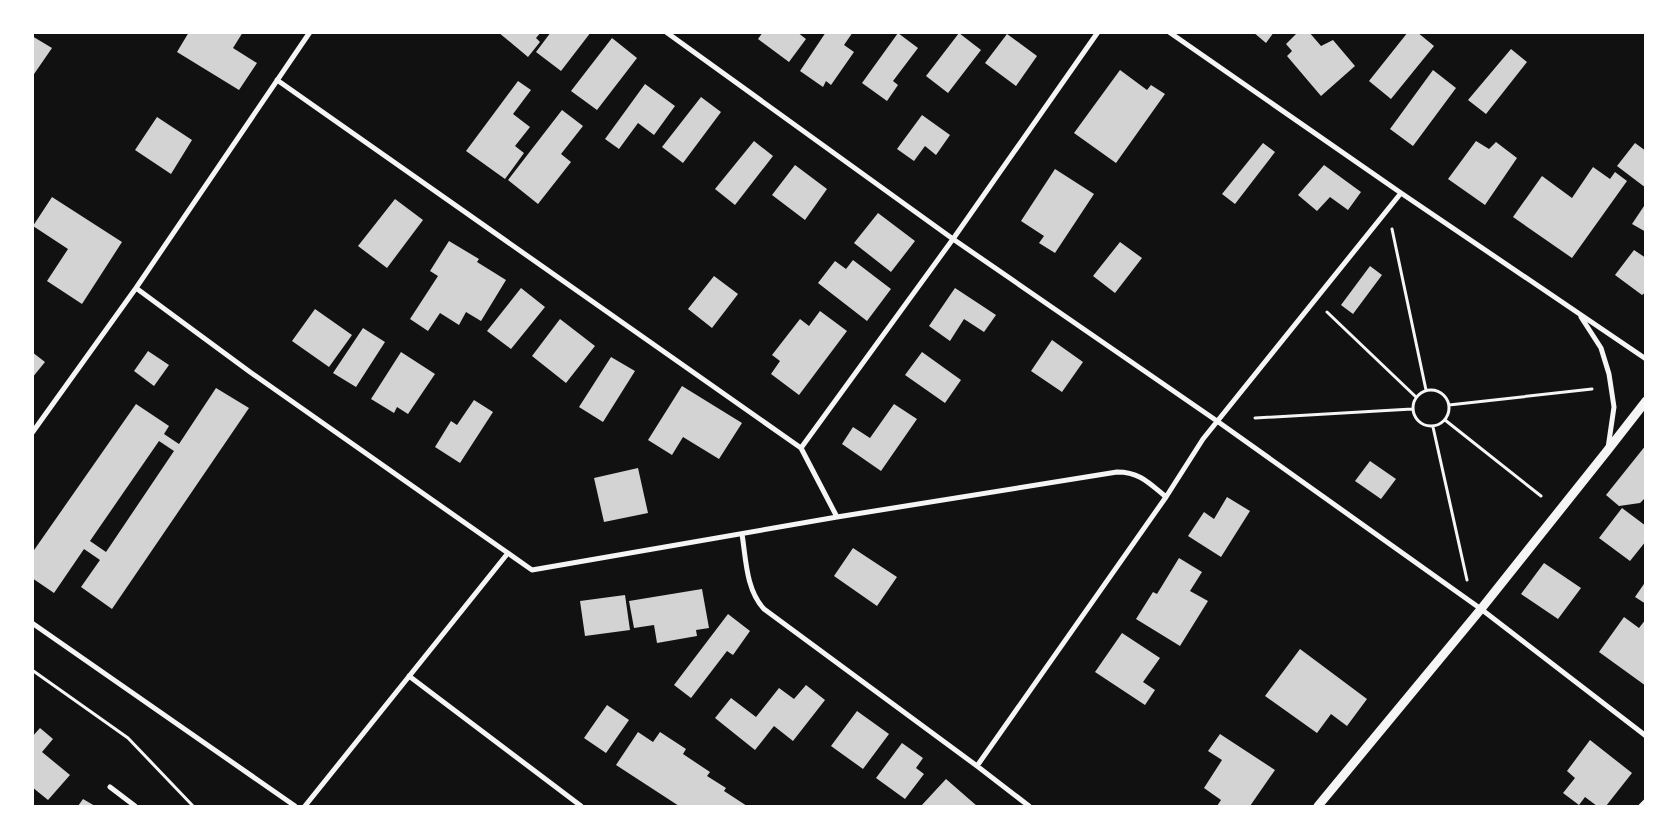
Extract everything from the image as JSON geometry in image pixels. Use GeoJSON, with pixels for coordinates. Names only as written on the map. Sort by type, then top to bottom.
{"type":"FeatureCollection","features":[{"type":"Feature","properties":{"kind":"street"},"geometry":{"type":"LineString","coordinates":[[32,433],[136,288],[310,32]]}},
{"type":"Feature","properties":{"kind":"street"},"geometry":{"type":"LineString","coordinates":[[666,32],[953,239],[1217,421],[1481,609],[1646,736]]}},
{"type":"Feature","properties":{"kind":"street"},"geometry":{"type":"LineString","coordinates":[[801,448],[953,239],[1098,32]]}},
{"type":"Feature","properties":{"kind":"street"},"geometry":{"type":"LineString","coordinates":[[1169,32],[1401,193],[1646,359]]}},
{"type":"Feature","properties":{"kind":"street"},"geometry":{"type":"LineString","coordinates":[[277,80],[801,448],[837,517]]}},
{"type":"Feature","properties":{"kind":"street"},"geometry":{"type":"LineString","coordinates":[[977,766],[1166,497],[1203,439],[1401,193]]}},
{"type":"Feature","properties":{"kind":"street"},"geometry":{"type":"LineString","coordinates":[[136,288],[250,372],[532,570],[837,517],[1117,472],[1136,474],[1166,497]]}},
{"type":"Feature","properties":{"kind":"street"},"geometry":{"type":"LineString","coordinates":[[1579,314],[1601,348],[1609,374],[1614,406],[1608,451]]}},
{"type":"Feature","properties":{"kind":"street"},"geometry":{"type":"LineString","coordinates":[[1318,806],[1481,609],[1646,401]]}},
{"type":"Feature","properties":{"kind":"street"},"geometry":{"type":"LineString","coordinates":[[742,534],[751,587],[764,609],[1029,806]]}},
{"type":"Feature","properties":{"kind":"street"},"geometry":{"type":"LineString","coordinates":[[305,806],[508,553]]}},
{"type":"Feature","properties":{"kind":"street"},"geometry":{"type":"LineString","coordinates":[[32,623],[295,806]]}},
{"type":"Feature","properties":{"kind":"street"},"geometry":{"type":"LineString","coordinates":[[409,676],[580,806]]}},
{"type":"Feature","properties":{"kind":"street"},"geometry":{"type":"LineString","coordinates":[[110,787],[135,806]]}},
{"type":"Feature","properties":{"kind":"street"},"geometry":{"type":"LineString","coordinates":[[1641,806],[1646,801]]}},
{"type":"Feature","properties":{"kind":"path"},"geometry":{"type":"LineString","coordinates":[[1391,229],[1426,390]]}},
{"type":"Feature","properties":{"kind":"path"},"geometry":{"type":"LineString","coordinates":[[1327,312],[1416,397]]}},
{"type":"Feature","properties":{"kind":"path"},"geometry":{"type":"LineString","coordinates":[[1449,405],[1592,389]]}},
{"type":"Feature","properties":{"kind":"path"},"geometry":{"type":"LineString","coordinates":[[1426,390],[1436,390],[1444,395],[1449,405],[1448,415],[1445,420],[1433,427],[1419,423],[1412,409],[1416,397],[1426,390]]}},
{"type":"Feature","properties":{"kind":"path"},"geometry":{"type":"LineString","coordinates":[[1255,418],[1412,409]]}},
{"type":"Feature","properties":{"kind":"path"},"geometry":{"type":"LineString","coordinates":[[1445,420],[1541,496]]}},
{"type":"Feature","properties":{"kind":"path"},"geometry":{"type":"LineString","coordinates":[[1433,427],[1468,581]]}},
{"type":"Feature","properties":{"kind":"path"},"geometry":{"type":"LineString","coordinates":[[32,670],[128,738],[193,806]]}},
{"type":"Feature","properties":{"kind":"building"},"geometry":{"type":"Polygon","coordinates":[[[189,32],[243,32],[233,48],[257,63],[239,90],[177,52],[189,32]]]}},
{"type":"Feature","properties":{"kind":"building"},"geometry":{"type":"Polygon","coordinates":[[[498,32],[541,32],[536,38],[540,42],[528,57],[498,32]]]}},
{"type":"Feature","properties":{"kind":"building"},"geometry":{"type":"Polygon","coordinates":[[[551,32],[591,32],[561,71],[536,52],[551,32]]]}},
{"type":"Feature","properties":{"kind":"building"},"geometry":{"type":"Polygon","coordinates":[[[763,32],[797,32],[806,39],[789,62],[758,39],[763,32]]]}},
{"type":"Feature","properties":{"kind":"building"},"geometry":{"type":"Polygon","coordinates":[[[826,32],[853,32],[844,45],[854,52],[831,85],[826,81],[823,87],[800,71],[826,32]]]}},
{"type":"Feature","properties":{"kind":"building"},"geometry":{"type":"Polygon","coordinates":[[[1253,32],[1274,32],[1266,43],[1253,32]]]}},
{"type":"Feature","properties":{"kind":"building"},"geometry":{"type":"Polygon","coordinates":[[[1298,32],[1309,32],[1321,46],[1333,40],[1355,66],[1321,96],[1287,56],[1292,51],[1286,44],[1298,32]]]}},
{"type":"Feature","properties":{"kind":"building"},"geometry":{"type":"Polygon","coordinates":[[[1408,32],[1417,32],[1434,46],[1391,99],[1369,81],[1408,32]]]}},
{"type":"Feature","properties":{"kind":"building"},"geometry":{"type":"Polygon","coordinates":[[[898,33],[918,48],[893,81],[898,85],[887,101],[862,83],[898,33]]]}},
{"type":"Feature","properties":{"kind":"building"},"geometry":{"type":"Polygon","coordinates":[[[959,33],[981,50],[948,93],[926,76],[959,33]]]}},
{"type":"Feature","properties":{"kind":"building"},"geometry":{"type":"Polygon","coordinates":[[[1007,34],[1037,56],[1016,86],[985,63],[1007,34]]]}},
{"type":"Feature","properties":{"kind":"building"},"geometry":{"type":"Polygon","coordinates":[[[32,36],[52,48],[32,77],[32,36]]]}},
{"type":"Feature","properties":{"kind":"building"},"geometry":{"type":"Polygon","coordinates":[[[612,38],[637,58],[597,110],[571,91],[612,38]]]}},
{"type":"Feature","properties":{"kind":"building"},"geometry":{"type":"Polygon","coordinates":[[[1511,49],[1527,62],[1486,114],[1468,100],[1511,49]]]}},
{"type":"Feature","properties":{"kind":"building"},"geometry":{"type":"Polygon","coordinates":[[[1120,70],[1147,90],[1151,85],[1165,94],[1116,163],[1074,133],[1120,70]]]}},
{"type":"Feature","properties":{"kind":"building"},"geometry":{"type":"Polygon","coordinates":[[[1433,70],[1456,88],[1413,146],[1390,129],[1433,70]]]}},
{"type":"Feature","properties":{"kind":"building"},"geometry":{"type":"Polygon","coordinates":[[[518,81],[531,90],[513,114],[530,127],[515,146],[524,153],[505,179],[466,151],[518,81]]]}},
{"type":"Feature","properties":{"kind":"building"},"geometry":{"type":"Polygon","coordinates":[[[645,84],[675,106],[654,135],[638,123],[619,149],[605,139],[645,84]]]}},
{"type":"Feature","properties":{"kind":"building"},"geometry":{"type":"Polygon","coordinates":[[[701,97],[721,112],[683,163],[662,147],[701,97]]]}},
{"type":"Feature","properties":{"kind":"building"},"geometry":{"type":"Polygon","coordinates":[[[562,110],[583,126],[561,154],[571,162],[538,204],[508,180],[562,110]]]}},
{"type":"Feature","properties":{"kind":"building"},"geometry":{"type":"Polygon","coordinates":[[[922,115],[950,135],[936,155],[925,146],[914,161],[897,149],[922,115]]]}},
{"type":"Feature","properties":{"kind":"building"},"geometry":{"type":"Polygon","coordinates":[[[157,117],[192,140],[171,174],[135,150],[157,117]]]}},
{"type":"Feature","properties":{"kind":"building"},"geometry":{"type":"Polygon","coordinates":[[[754,141],[773,156],[735,205],[715,189],[754,141]]]}},
{"type":"Feature","properties":{"kind":"building"},"geometry":{"type":"Polygon","coordinates":[[[1476,141],[1489,149],[1496,142],[1517,158],[1485,205],[1448,179],[1476,141]]]}},
{"type":"Feature","properties":{"kind":"building"},"geometry":{"type":"Polygon","coordinates":[[[1263,143],[1275,152],[1235,204],[1222,194],[1263,143]]]}},
{"type":"Feature","properties":{"kind":"building"},"geometry":{"type":"Polygon","coordinates":[[[1635,143],[1646,151],[1646,188],[1617,166],[1635,143]]]}},
{"type":"Feature","properties":{"kind":"building"},"geometry":{"type":"Polygon","coordinates":[[[795,165],[827,189],[805,220],[772,195],[795,165]]]}},
{"type":"Feature","properties":{"kind":"building"},"geometry":{"type":"Polygon","coordinates":[[[1324,165],[1361,192],[1348,210],[1330,197],[1317,211],[1298,195],[1324,165]]]}},
{"type":"Feature","properties":{"kind":"building"},"geometry":{"type":"Polygon","coordinates":[[[1593,167],[1610,179],[1615,172],[1627,181],[1572,258],[1513,217],[1542,176],[1572,198],[1593,167]]]}},
{"type":"Feature","properties":{"kind":"building"},"geometry":{"type":"Polygon","coordinates":[[[1055,169],[1094,194],[1055,253],[1039,243],[1044,236],[1021,221],[1055,169]]]}},
{"type":"Feature","properties":{"kind":"building"},"geometry":{"type":"Polygon","coordinates":[[[52,197],[122,242],[82,304],[47,281],[68,249],[33,226],[52,197]]]}},
{"type":"Feature","properties":{"kind":"building"},"geometry":{"type":"Polygon","coordinates":[[[395,199],[423,220],[387,268],[358,246],[395,199]]]}},
{"type":"Feature","properties":{"kind":"building"},"geometry":{"type":"Polygon","coordinates":[[[1646,203],[1646,232],[1632,224],[1646,203]]]}},
{"type":"Feature","properties":{"kind":"building"},"geometry":{"type":"Polygon","coordinates":[[[878,213],[915,241],[891,272],[854,243],[878,213]]]}},
{"type":"Feature","properties":{"kind":"building"},"geometry":{"type":"Polygon","coordinates":[[[449,241],[479,259],[477,262],[506,280],[481,321],[466,312],[459,325],[440,313],[428,331],[410,319],[438,276],[430,271],[449,241]]]}},
{"type":"Feature","properties":{"kind":"building"},"geometry":{"type":"Polygon","coordinates":[[[1120,242],[1142,258],[1115,293],[1093,276],[1120,242]]]}},
{"type":"Feature","properties":{"kind":"building"},"geometry":{"type":"Polygon","coordinates":[[[1634,250],[1646,258],[1646,292],[1642,295],[1615,275],[1634,250]]]}},
{"type":"Feature","properties":{"kind":"building"},"geometry":{"type":"Polygon","coordinates":[[[853,260],[891,289],[867,321],[818,283],[835,261],[846,269],[853,260]]]}},
{"type":"Feature","properties":{"kind":"building"},"geometry":{"type":"Polygon","coordinates":[[[1370,266],[1382,275],[1353,314],[1341,305],[1370,266]]]}},
{"type":"Feature","properties":{"kind":"building"},"geometry":{"type":"Polygon","coordinates":[[[714,276],[738,294],[712,328],[688,309],[714,276]]]}},
{"type":"Feature","properties":{"kind":"building"},"geometry":{"type":"Polygon","coordinates":[[[521,288],[545,307],[511,349],[487,331],[521,288]]]}},
{"type":"Feature","properties":{"kind":"building"},"geometry":{"type":"Polygon","coordinates":[[[955,288],[996,315],[984,332],[964,319],[950,341],[929,326],[955,288]]]}},
{"type":"Feature","properties":{"kind":"building"},"geometry":{"type":"Polygon","coordinates":[[[315,309],[352,335],[329,367],[292,341],[315,309]]]}},
{"type":"Feature","properties":{"kind":"building"},"geometry":{"type":"Polygon","coordinates":[[[820,311],[847,331],[799,395],[771,374],[780,361],[772,355],[800,319],[809,326],[820,311]]]}},
{"type":"Feature","properties":{"kind":"building"},"geometry":{"type":"Polygon","coordinates":[[[560,319],[595,346],[566,383],[532,356],[560,319]]]}},
{"type":"Feature","properties":{"kind":"building"},"geometry":{"type":"Polygon","coordinates":[[[363,328],[385,342],[356,387],[333,373],[363,328]]]}},
{"type":"Feature","properties":{"kind":"building"},"geometry":{"type":"Polygon","coordinates":[[[1052,340],[1083,362],[1062,392],[1031,371],[1052,340]]]}},
{"type":"Feature","properties":{"kind":"building"},"geometry":{"type":"Polygon","coordinates":[[[148,351],[169,365],[154,386],[134,371],[148,351]]]}},
{"type":"Feature","properties":{"kind":"building"},"geometry":{"type":"Polygon","coordinates":[[[32,352],[45,362],[32,378],[32,352]]]}},
{"type":"Feature","properties":{"kind":"building"},"geometry":{"type":"Polygon","coordinates":[[[401,352],[435,374],[408,414],[397,407],[394,413],[371,399],[401,352]]]}},
{"type":"Feature","properties":{"kind":"building"},"geometry":{"type":"Polygon","coordinates":[[[922,352],[961,380],[945,403],[905,375],[922,352]]]}},
{"type":"Feature","properties":{"kind":"building"},"geometry":{"type":"Polygon","coordinates":[[[611,357],[635,371],[603,422],[579,407],[611,357]]]}},
{"type":"Feature","properties":{"kind":"building"},"geometry":{"type":"Polygon","coordinates":[[[682,386],[742,423],[719,459],[683,437],[672,455],[648,440],[682,386]]]}},
{"type":"Feature","properties":{"kind":"building"},"geometry":{"type":"Polygon","coordinates":[[[216,388],[249,408],[112,609],[81,587],[100,560],[84,549],[54,593],[32,578],[32,553],[136,404],[169,426],[164,434],[179,444],[216,388]],[[159,441],[90,541],[106,552],[174,451],[159,441]]]}},
{"type":"Feature","properties":{"kind":"building"},"geometry":{"type":"Polygon","coordinates":[[[474,400],[493,412],[460,463],[435,447],[451,421],[457,425],[474,400]]]}},
{"type":"Feature","properties":{"kind":"building"},"geometry":{"type":"Polygon","coordinates":[[[894,404],[917,419],[881,471],[842,444],[853,427],[870,438],[894,404]]]}},
{"type":"Feature","properties":{"kind":"building"},"geometry":{"type":"Polygon","coordinates":[[[1646,445],[1646,497],[1640,503],[1619,506],[1606,495],[1646,445]]]}},
{"type":"Feature","properties":{"kind":"building"},"geometry":{"type":"Polygon","coordinates":[[[1370,461],[1396,479],[1381,499],[1355,481],[1370,461]]]}},
{"type":"Feature","properties":{"kind":"building"},"geometry":{"type":"Polygon","coordinates":[[[638,468],[648,513],[604,522],[594,478],[638,468]]]}},
{"type":"Feature","properties":{"kind":"building"},"geometry":{"type":"Polygon","coordinates":[[[1227,497],[1250,511],[1221,557],[1188,536],[1204,512],[1214,519],[1227,497]]]}},
{"type":"Feature","properties":{"kind":"building"},"geometry":{"type":"Polygon","coordinates":[[[1622,508],[1646,526],[1646,541],[1630,561],[1599,538],[1622,508]]]}},
{"type":"Feature","properties":{"kind":"building"},"geometry":{"type":"Polygon","coordinates":[[[853,548],[897,577],[877,606],[834,576],[853,548]]]}},
{"type":"Feature","properties":{"kind":"building"},"geometry":{"type":"Polygon","coordinates":[[[1179,558],[1202,572],[1190,591],[1208,601],[1180,646],[1136,619],[1153,592],[1157,594],[1179,558]]]}},
{"type":"Feature","properties":{"kind":"building"},"geometry":{"type":"Polygon","coordinates":[[[1544,563],[1581,588],[1558,619],[1521,594],[1544,563]]]}},
{"type":"Feature","properties":{"kind":"building"},"geometry":{"type":"Polygon","coordinates":[[[1646,581],[1646,604],[1635,597],[1646,581]]]}},
{"type":"Feature","properties":{"kind":"building"},"geometry":{"type":"Polygon","coordinates":[[[702,589],[709,628],[696,630],[697,636],[657,643],[654,625],[634,628],[629,601],[702,589]]]}},
{"type":"Feature","properties":{"kind":"building"},"geometry":{"type":"Polygon","coordinates":[[[625,595],[630,630],[585,636],[580,601],[625,595]]]}},
{"type":"Feature","properties":{"kind":"building"},"geometry":{"type":"Polygon","coordinates":[[[728,614],[750,631],[733,655],[727,651],[691,698],[674,685],[728,614]]]}},
{"type":"Feature","properties":{"kind":"building"},"geometry":{"type":"Polygon","coordinates":[[[1624,617],[1639,628],[1646,619],[1646,686],[1599,652],[1624,617]]]}},
{"type":"Feature","properties":{"kind":"building"},"geometry":{"type":"Polygon","coordinates":[[[1122,633],[1160,658],[1143,682],[1155,690],[1145,705],[1095,672],[1122,633]]]}},
{"type":"Feature","properties":{"kind":"building"},"geometry":{"type":"Polygon","coordinates":[[[1300,649],[1367,699],[1347,726],[1331,714],[1317,733],[1265,696],[1300,649]]]}},
{"type":"Feature","properties":{"kind":"building"},"geometry":{"type":"Polygon","coordinates":[[[806,685],[825,700],[793,741],[774,726],[755,750],[715,718],[731,698],[756,717],[779,688],[794,699],[806,685]]]}},
{"type":"Feature","properties":{"kind":"building"},"geometry":{"type":"Polygon","coordinates":[[[607,705],[629,720],[606,753],[584,738],[607,705]]]}},
{"type":"Feature","properties":{"kind":"building"},"geometry":{"type":"Polygon","coordinates":[[[857,711],[889,734],[863,769],[831,746],[857,711]]]}},
{"type":"Feature","properties":{"kind":"building"},"geometry":{"type":"Polygon","coordinates":[[[40,728],[53,739],[42,752],[70,775],[48,800],[32,787],[32,737],[40,728]]]}},
{"type":"Feature","properties":{"kind":"building"},"geometry":{"type":"Polygon","coordinates":[[[638,732],[653,742],[660,732],[686,749],[683,754],[710,772],[707,776],[726,788],[724,791],[747,806],[679,806],[616,765],[638,732]]]}},
{"type":"Feature","properties":{"kind":"building"},"geometry":{"type":"Polygon","coordinates":[[[1220,734],[1275,770],[1250,806],[1217,806],[1221,800],[1204,788],[1222,760],[1208,751],[1220,734]]]}},
{"type":"Feature","properties":{"kind":"building"},"geometry":{"type":"Polygon","coordinates":[[[1590,740],[1632,773],[1606,806],[1597,806],[1585,797],[1579,805],[1563,793],[1575,778],[1567,771],[1590,740]]]}},
{"type":"Feature","properties":{"kind":"building"},"geometry":{"type":"Polygon","coordinates":[[[902,743],[923,758],[916,768],[924,774],[905,799],[876,778],[902,743]]]}},
{"type":"Feature","properties":{"kind":"building"},"geometry":{"type":"Polygon","coordinates":[[[946,779],[977,806],[921,806],[946,779]]]}},
{"type":"Feature","properties":{"kind":"building"},"geometry":{"type":"Polygon","coordinates":[[[83,799],[95,806],[78,806],[83,799]]]}}]}
